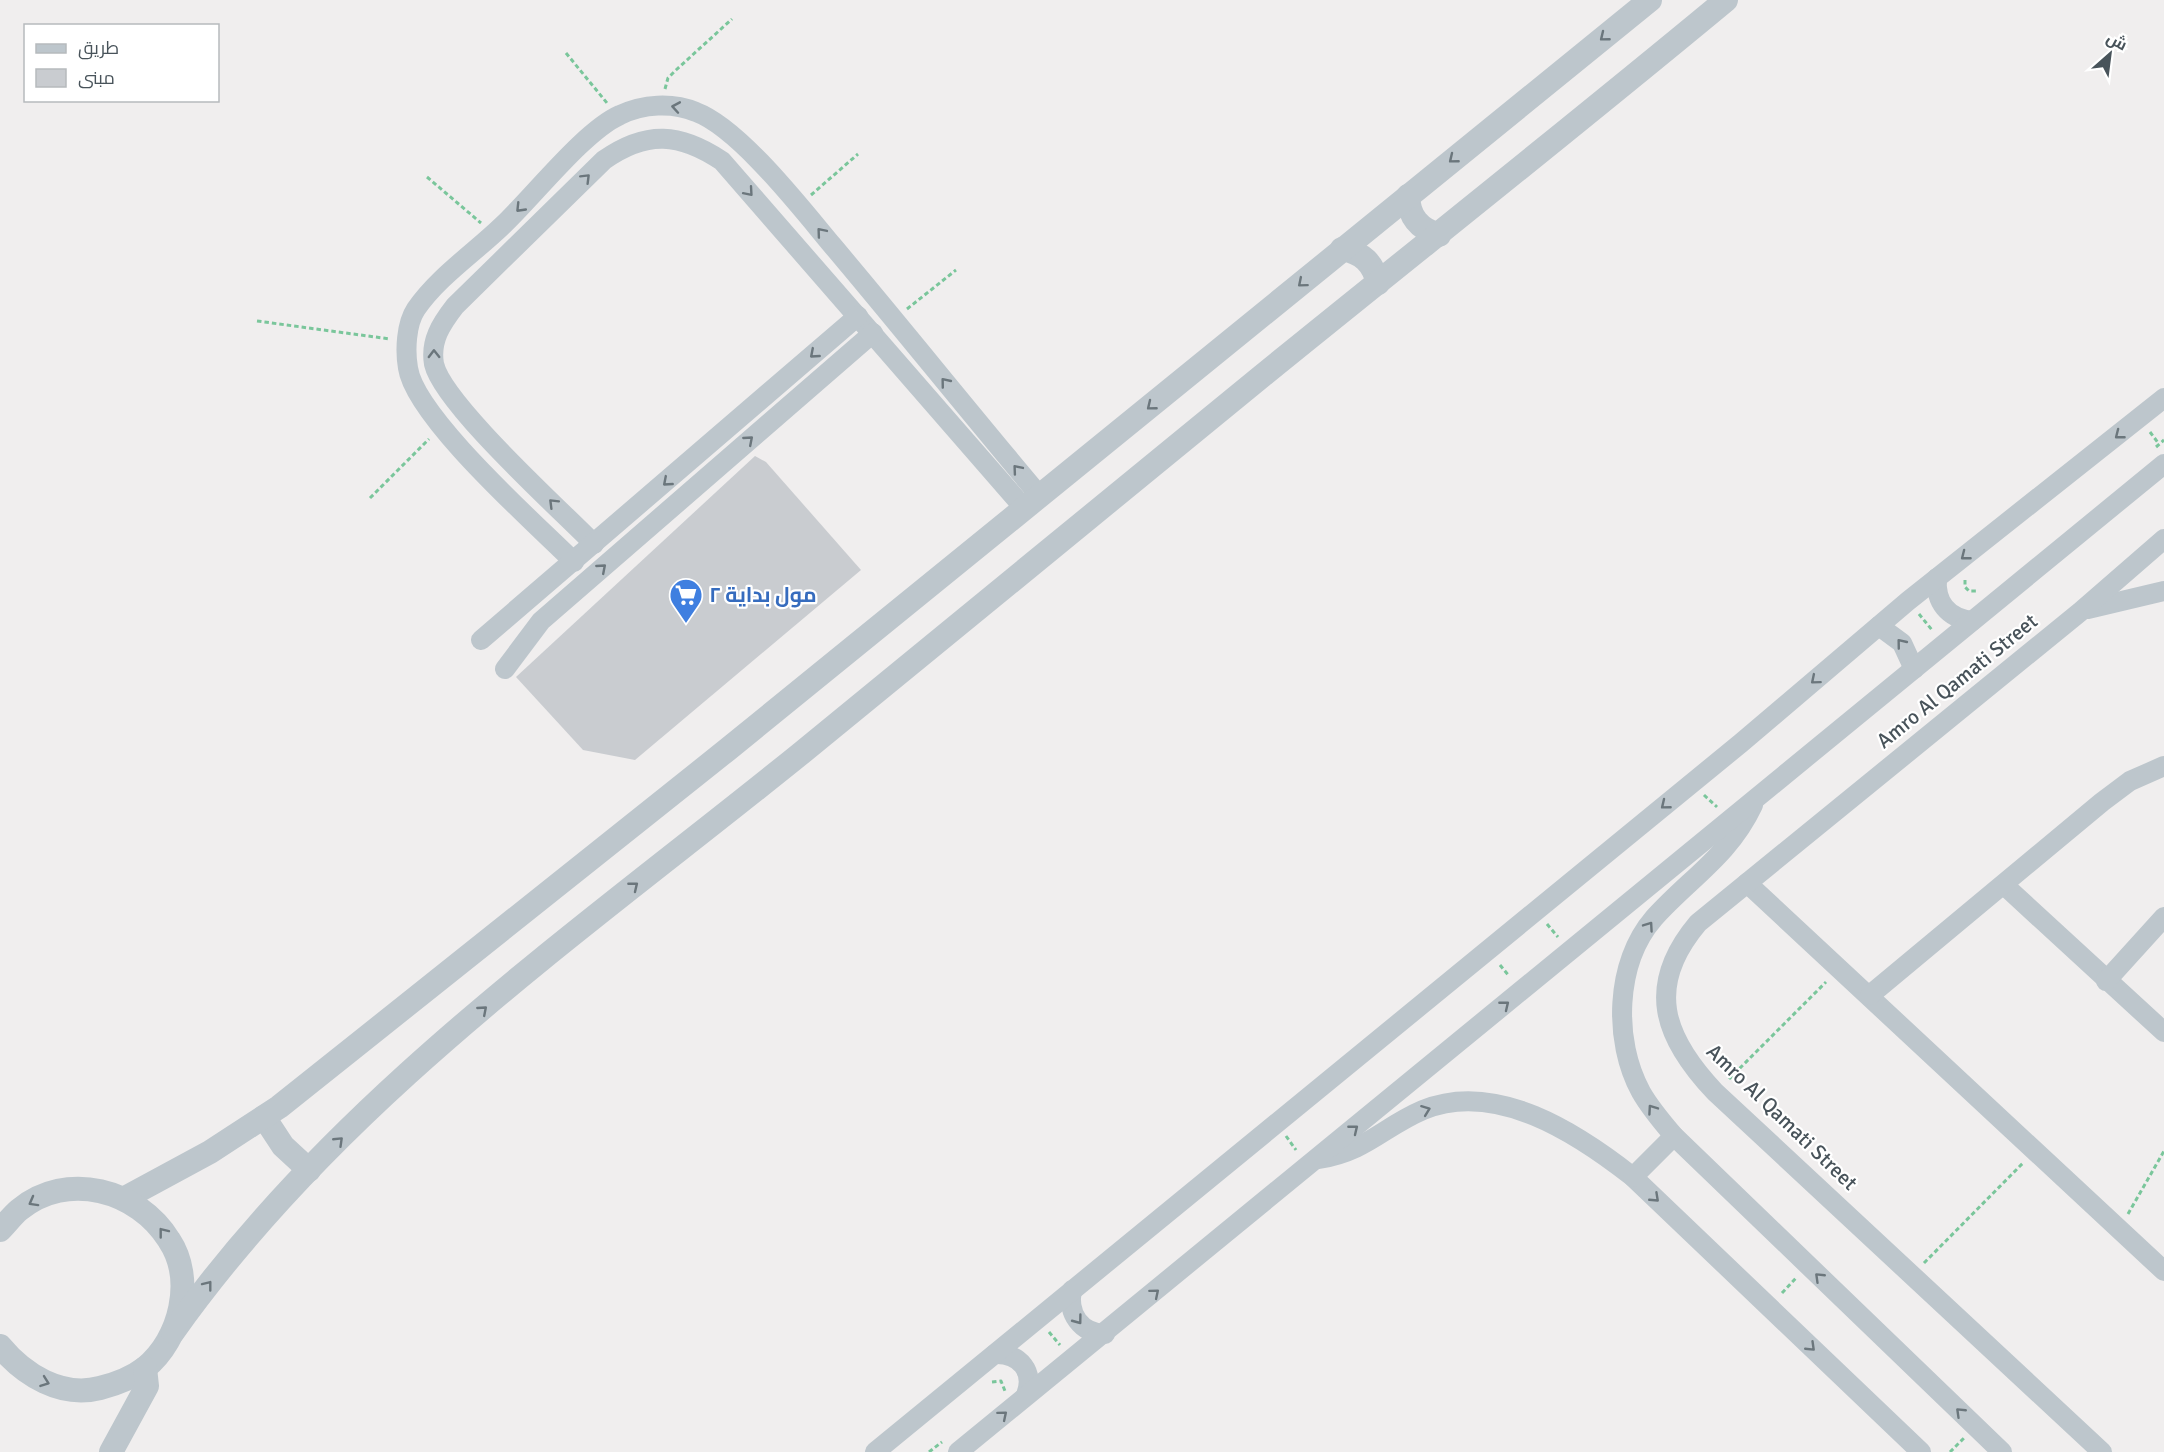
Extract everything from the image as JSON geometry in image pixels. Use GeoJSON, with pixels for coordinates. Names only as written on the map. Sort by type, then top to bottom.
{"type":"FeatureCollection","features":[{"type":"Feature","properties":{"kind":"street"},"geometry":{"type":"LineString","coordinates":[[125,1198],[182,1168],[264,1117],[727,750],[1650,0]]}},
{"type":"Feature","properties":{"kind":"street"},"geometry":{"type":"LineString","coordinates":[[0,1346],[14,1364],[38,1380],[65,1388],[93,1389],[112,1385],[145,1368],[161,1352],[173,1332],[224,1264],[309,1170],[399,1082],[495,999],[867,700],[1726,0]]}},
{"type":"Feature","properties":{"kind":"street"},"geometry":{"type":"LineString","coordinates":[[574,562],[441,428],[416,393],[408,369],[406,342],[413,312],[587,139],[617,116],[650,106],[666,106],[694,111],[719,123],[799,206],[894,319],[973,415],[1031,501]]}},
{"type":"Feature","properties":{"kind":"street"},"geometry":{"type":"LineString","coordinates":[[594,544],[462,411],[440,381],[434,364],[433,347],[440,325],[454,306],[519,246],[604,160],[633,142],[666,137],[705,149],[722,161],[957,431],[1031,501]]}},
{"type":"Feature","properties":{"kind":"street"},"geometry":{"type":"LineString","coordinates":[[1408,196],[1411,214],[1416,221],[1422,228],[1439,235]]}},
{"type":"Feature","properties":{"kind":"street"},"geometry":{"type":"LineString","coordinates":[[497,231],[519,246]]}},
{"type":"Feature","properties":{"kind":"street"},"geometry":{"type":"LineString","coordinates":[[1342,249],[1353,251],[1370,263],[1378,283]]}},
{"type":"Feature","properties":{"kind":"street"},"geometry":{"type":"LineString","coordinates":[[481,640],[858,316]]}},
{"type":"Feature","properties":{"kind":"street"},"geometry":{"type":"LineString","coordinates":[[505,669],[541,621],[873,333]]}},
{"type":"Feature","properties":{"kind":"street"},"geometry":{"type":"LineString","coordinates":[[874,1452],[1072,1290],[1281,1130],[1697,792],[1879,626],[1936,578],[2150,426],[2164,398]]}},
{"type":"Feature","properties":{"kind":"street"},"geometry":{"type":"LineString","coordinates":[[957,431],[973,415]]}},
{"type":"Feature","properties":{"kind":"street"},"geometry":{"type":"LineString","coordinates":[[952,1445],[1026,1395],[1105,1334],[1307,1159],[1515,984],[1564,944],[1730,820],[1972,621],[2157,458]]}},
{"type":"Feature","properties":{"kind":"street","name":"Amro Al Qamati Street"},"geometry":{"type":"LineString","coordinates":[[2102,1452],[1694,1070],[1678,1047],[1672,1030],[1666,995],[1670,968],[1680,944],[1698,923],[2080,612],[2164,539]]}},
{"type":"Feature","properties":{"kind":"street"},"geometry":{"type":"LineString","coordinates":[[1936,578],[1938,596],[1947,611],[1963,620],[1972,621]]}},
{"type":"Feature","properties":{"kind":"street"},"geometry":{"type":"LineString","coordinates":[[543,589],[558,606]]}},
{"type":"Feature","properties":{"kind":"street","name":"Amro Al Qamati Street"},"geometry":{"type":"LineString","coordinates":[[2080,612],[2118,600],[2164,591]]}},
{"type":"Feature","properties":{"kind":"street"},"geometry":{"type":"LineString","coordinates":[[1879,626],[1902,643],[1914,669]]}},
{"type":"Feature","properties":{"kind":"street"},"geometry":{"type":"LineString","coordinates":[[1870,995],[2111,795],[2130,781],[2164,766]]}},
{"type":"Feature","properties":{"kind":"street"},"geometry":{"type":"LineString","coordinates":[[1755,799],[1735,839],[1652,921],[1630,962],[1624,988],[1623,1023],[1630,1066],[1640,1091],[1674,1136],[2002,1452]]}},
{"type":"Feature","properties":{"kind":"street"},"geometry":{"type":"LineString","coordinates":[[1747,883],[2162,1268]]}},
{"type":"Feature","properties":{"kind":"street"},"geometry":{"type":"LineString","coordinates":[[2004,885],[2164,1032]]}},
{"type":"Feature","properties":{"kind":"street"},"geometry":{"type":"LineString","coordinates":[[2106,981],[2164,917]]}},
{"type":"Feature","properties":{"kind":"street"},"geometry":{"type":"LineString","coordinates":[[1307,1159],[1360,1148],[1424,1110],[1455,1102],[1472,1102],[1515,1110],[1556,1126],[1594,1147],[1633,1177],[1920,1452]]}},
{"type":"Feature","properties":{"kind":"street"},"geometry":{"type":"LineString","coordinates":[[264,1117],[283,1146],[309,1170]]}},
{"type":"Feature","properties":{"kind":"street"},"geometry":{"type":"LineString","coordinates":[[1633,1177],[1674,1136]]}},
{"type":"Feature","properties":{"kind":"street"},"geometry":{"type":"LineString","coordinates":[[0,1230],[20,1209],[46,1195],[75,1189],[100,1190],[125,1198],[151,1216],[170,1241],[178,1261],[181,1270],[182,1302],[173,1332]]}},
{"type":"Feature","properties":{"kind":"street"},"geometry":{"type":"LineString","coordinates":[[1072,1290],[1071,1304],[1075,1318],[1084,1328],[1105,1334]]}},
{"type":"Feature","properties":{"kind":"street"},"geometry":{"type":"LineString","coordinates":[[995,1354],[1009,1355],[1021,1362],[1029,1382],[1026,1395]]}},
{"type":"Feature","properties":{"kind":"street"},"geometry":{"type":"LineString","coordinates":[[111,1452],[147,1386],[145,1368]]}},
{"type":"Feature","properties":{"kind":"path"},"geometry":{"type":"LineString","coordinates":[[666,106],[665,90],[668,78],[732,19]]}},
{"type":"Feature","properties":{"kind":"path"},"geometry":{"type":"LineString","coordinates":[[566,53],[617,116]]}},
{"type":"Feature","properties":{"kind":"path"},"geometry":{"type":"LineString","coordinates":[[799,206],[858,154]]}},
{"type":"Feature","properties":{"kind":"path"},"geometry":{"type":"LineString","coordinates":[[428,177],[497,231]]}},
{"type":"Feature","properties":{"kind":"path"},"geometry":{"type":"LineString","coordinates":[[894,319],[956,270]]}},
{"type":"Feature","properties":{"kind":"path"},"geometry":{"type":"LineString","coordinates":[[257,321],[406,342]]}},
{"type":"Feature","properties":{"kind":"path"},"geometry":{"type":"LineString","coordinates":[[2142,440],[2150,426]]}},
{"type":"Feature","properties":{"kind":"path"},"geometry":{"type":"LineString","coordinates":[[2150,426],[2164,451]]}},
{"type":"Feature","properties":{"kind":"path"},"geometry":{"type":"LineString","coordinates":[[370,498],[441,428]]}},
{"type":"Feature","properties":{"kind":"path"},"geometry":{"type":"LineString","coordinates":[[2157,458],[2159,444],[2164,440]]}},
{"type":"Feature","properties":{"kind":"path"},"geometry":{"type":"LineString","coordinates":[[1968,576],[1964,584],[1969,591],[1978,592],[1987,585]]}},
{"type":"Feature","properties":{"kind":"path"},"geometry":{"type":"LineString","coordinates":[[1908,601],[1943,644]]}},
{"type":"Feature","properties":{"kind":"path"},"geometry":{"type":"LineString","coordinates":[[1697,792],[1730,820]]}},
{"type":"Feature","properties":{"kind":"path"},"geometry":{"type":"LineString","coordinates":[[1707,813],[1725,799]]}},
{"type":"Feature","properties":{"kind":"path"},"geometry":{"type":"LineString","coordinates":[[1542,918],[1557,917]]}},
{"type":"Feature","properties":{"kind":"path"},"geometry":{"type":"LineString","coordinates":[[1539,931],[1542,918]]}},
{"type":"Feature","properties":{"kind":"path"},"geometry":{"type":"LineString","coordinates":[[1542,918],[1564,944]]}},
{"type":"Feature","properties":{"kind":"path"},"geometry":{"type":"LineString","coordinates":[[1564,944],[1567,930]]}},
{"type":"Feature","properties":{"kind":"path"},"geometry":{"type":"LineString","coordinates":[[1550,944],[1564,944]]}},
{"type":"Feature","properties":{"kind":"path"},"geometry":{"type":"LineString","coordinates":[[1507,957],[1499,964],[1515,984]]}},
{"type":"Feature","properties":{"kind":"path"},"geometry":{"type":"LineString","coordinates":[[1715,1092],[1840,968]]}},
{"type":"Feature","properties":{"kind":"path"},"geometry":{"type":"LineString","coordinates":[[1515,984],[1517,970]]}},
{"type":"Feature","properties":{"kind":"path"},"geometry":{"type":"LineString","coordinates":[[1281,1130],[1296,1130]]}},
{"type":"Feature","properties":{"kind":"path"},"geometry":{"type":"LineString","coordinates":[[1278,1145],[1281,1130]]}},
{"type":"Feature","properties":{"kind":"path"},"geometry":{"type":"LineString","coordinates":[[1281,1130],[1307,1159]]}},
{"type":"Feature","properties":{"kind":"path"},"geometry":{"type":"LineString","coordinates":[[1912,1274],[2034,1151]]}},
{"type":"Feature","properties":{"kind":"path"},"geometry":{"type":"LineString","coordinates":[[2119,1229],[2164,1151]]}},
{"type":"Feature","properties":{"kind":"path"},"geometry":{"type":"LineString","coordinates":[[1288,1158],[1307,1159]]}},
{"type":"Feature","properties":{"kind":"path"},"geometry":{"type":"LineString","coordinates":[[1769,1306],[1807,1265]]}},
{"type":"Feature","properties":{"kind":"path"},"geometry":{"type":"LineString","coordinates":[[1038,1319],[1072,1360]]}},
{"type":"Feature","properties":{"kind":"path"},"geometry":{"type":"LineString","coordinates":[[985,1388],[994,1381],[1001,1381],[1005,1387],[1003,1394]]}},
{"type":"Feature","properties":{"kind":"path"},"geometry":{"type":"LineString","coordinates":[[929,1452],[952,1445]]}},
{"type":"Feature","properties":{"kind":"building","name":"مول بداية ۲"},"geometry":{"type":"Polygon","coordinates":[[[755,456],[766,462],[861,570],[635,760],[583,750],[516,677],[755,456]]]}},
{"type":"Feature","properties":{"kind":"place","name":"مول بداية ۲"},"geometry":{"type":"Point","coordinates":[686,624]}}]}
